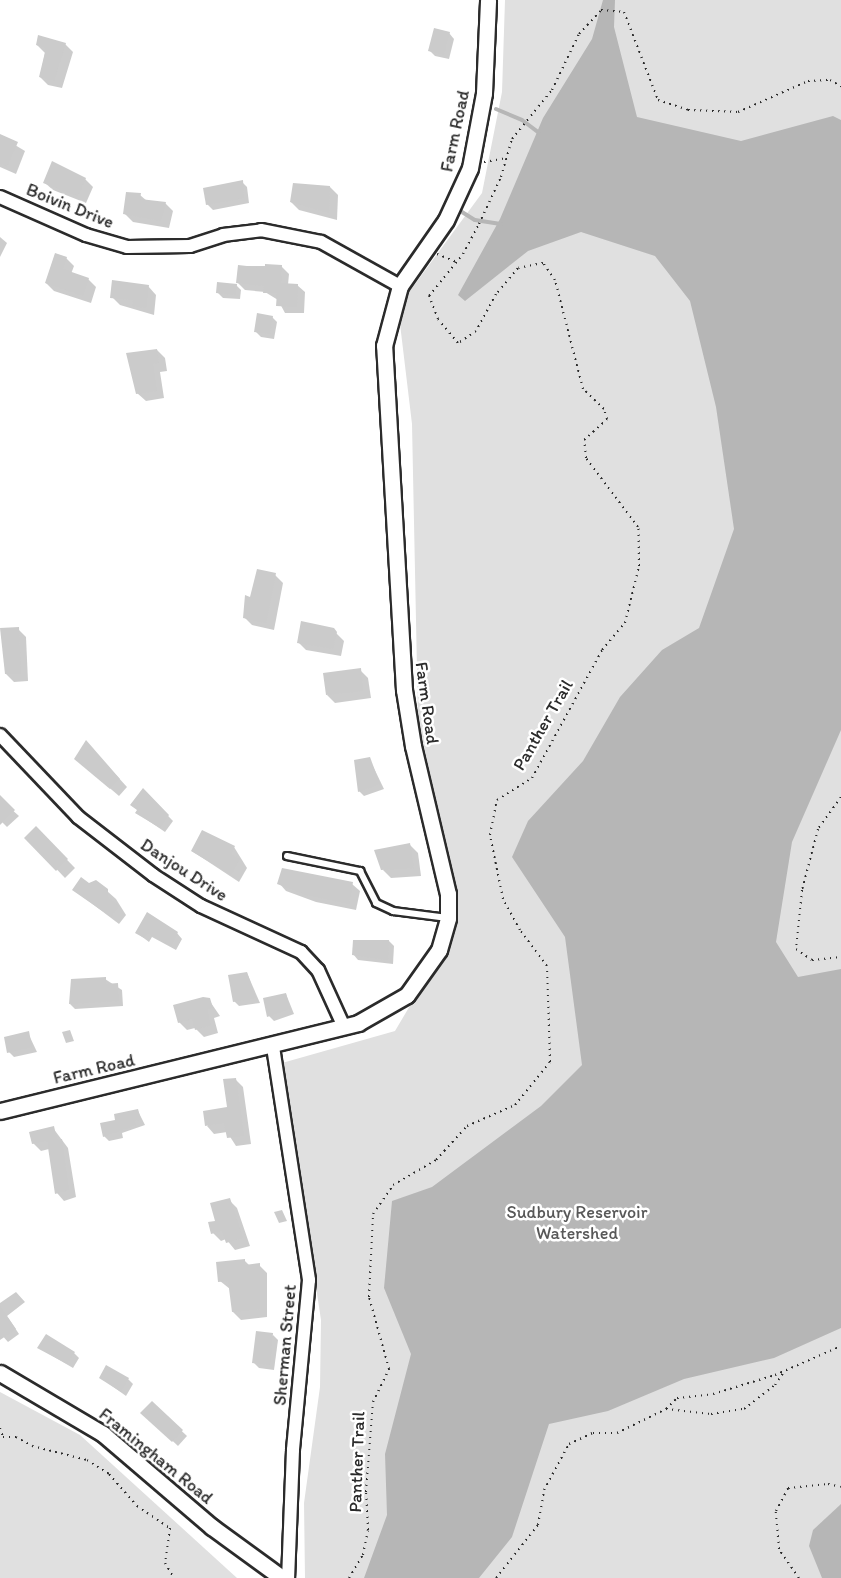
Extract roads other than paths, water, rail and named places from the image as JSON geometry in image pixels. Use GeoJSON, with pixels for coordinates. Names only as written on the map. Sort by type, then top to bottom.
{"type":"FeatureCollection","features":[{"type":"Feature","properties":{"kind":"street","name":"Farm Road"},"geometry":{"type":"LineString","coordinates":[[0,1111],[273,1047],[344,1027],[382,1012],[407,995],[439,950],[448,918],[448,894],[411,737],[401,661],[395,489],[383,375],[388,318],[400,286],[459,195],[472,160],[484,93],[488,0]]}},
{"type":"Feature","properties":{"kind":"street","name":"Boivin Drive"},"geometry":{"type":"LineString","coordinates":[[0,197],[86,235],[126,248],[190,246],[223,235],[261,230],[321,242],[400,286]]}},
{"type":"Feature","properties":{"kind":"street","name":"Danjou Drive"},"geometry":{"type":"LineString","coordinates":[[0,735],[78,817],[153,875],[201,906],[301,952],[318,970],[344,1027]]}},
{"type":"Feature","properties":{"kind":"street","name":"Sherman Street"},"geometry":{"type":"LineString","coordinates":[[273,1047],[309,1280],[293,1450],[288,1578]]}},
{"type":"Feature","properties":{"kind":"street","name":"Framingham Road"},"geometry":{"type":"LineString","coordinates":[[0,1373],[103,1434],[212,1527],[282,1578]]}},
{"type":"Feature","properties":{"kind":"lane"},"geometry":{"type":"LineString","coordinates":[[287,856],[360,871],[376,903],[393,911],[448,918]]}},
{"type":"Feature","properties":{"kind":"waterway"},"geometry":{"type":"LineString","coordinates":[[496,109],[522,120],[539,133]]}},
{"type":"Feature","properties":{"kind":"waterway"},"geometry":{"type":"LineString","coordinates":[[462,212],[475,220],[501,224]]}},
{"type":"Feature","properties":{"kind":"park label","name":"Sudbury Reservoir Watershed"},"geometry":{"type":"Point","coordinates":[577,1223]}}]}
